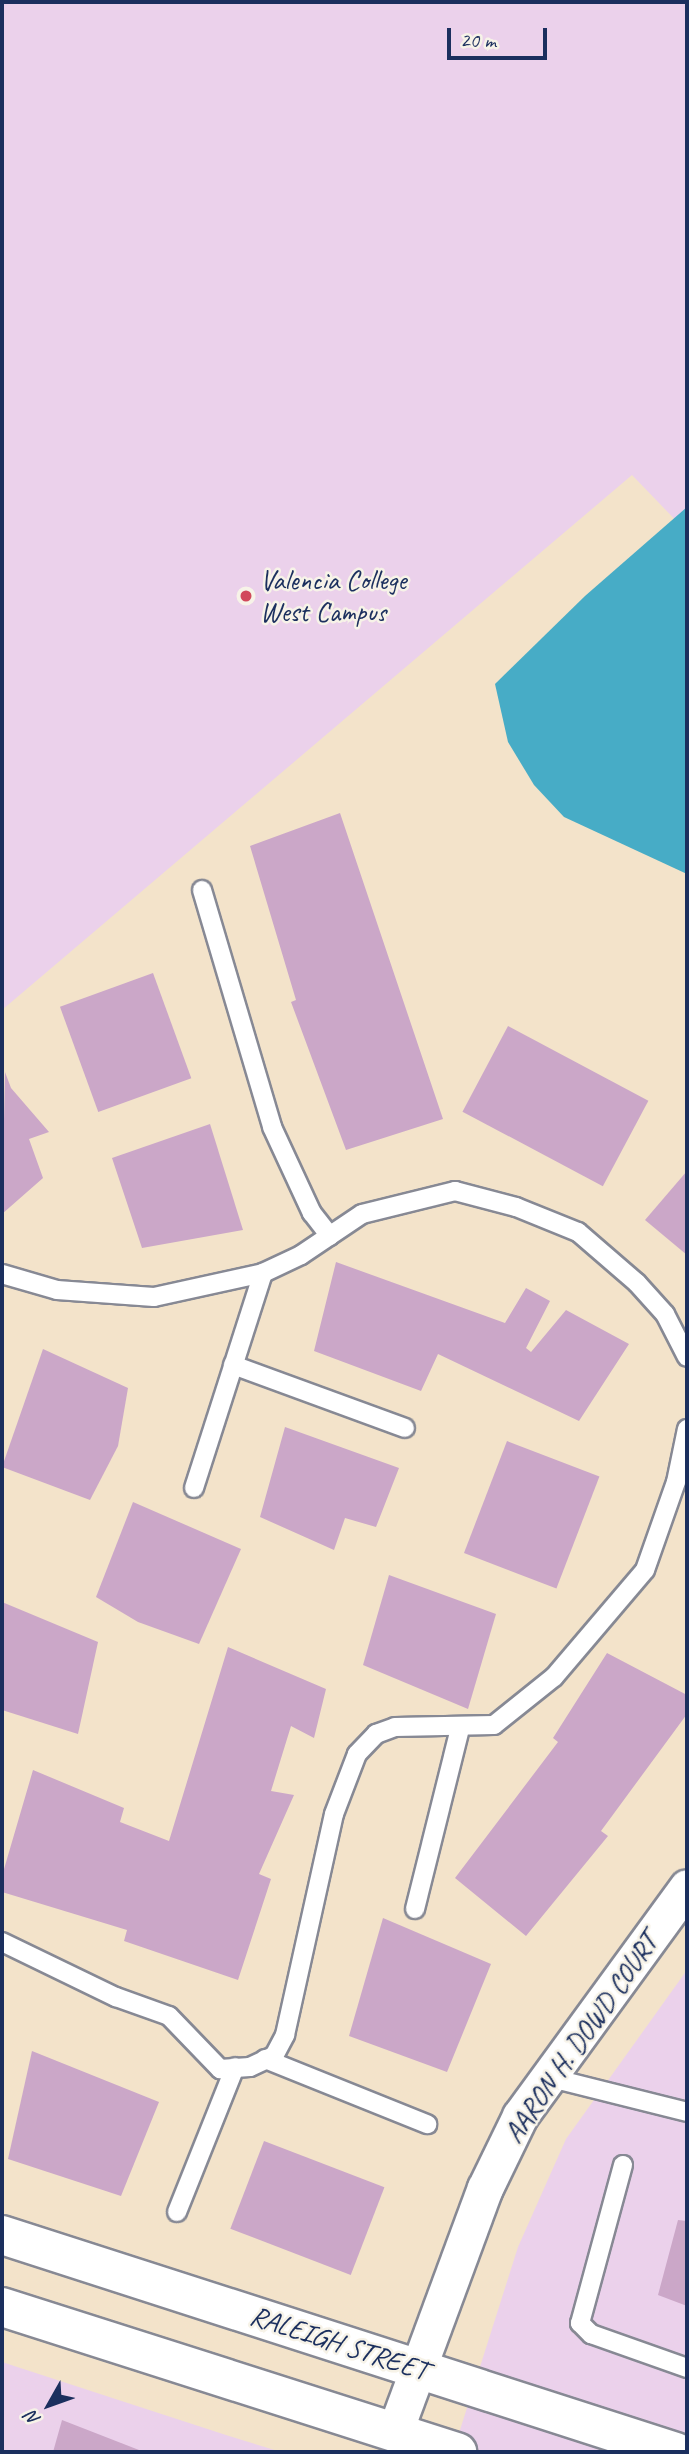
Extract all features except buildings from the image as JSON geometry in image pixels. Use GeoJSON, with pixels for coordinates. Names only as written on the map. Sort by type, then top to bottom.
{"type":"FeatureCollection","features":[{"type":"Feature","properties":{"kind":"street","name":"AARON H. DOWD COURT"},"geometry":{"type":"LineString","coordinates":[[391,2441],[415,2367],[485,2188],[520,2116],[687,1886]]}},
{"type":"Feature","properties":{"kind":"street","name":"RALEIGH STREET"},"geometry":{"type":"LineString","coordinates":[[2,2235],[676,2452]]}},
{"type":"Feature","properties":{"kind":"street"},"geometry":{"type":"LineString","coordinates":[[2,2307],[391,2441],[457,2452]]}},
{"type":"Feature","properties":{"kind":"lane"},"geometry":{"type":"LineString","coordinates":[[202,890],[272,1127],[312,1213],[330,1236]]}},
{"type":"Feature","properties":{"kind":"lane"},"geometry":{"type":"LineString","coordinates":[[2,1274],[57,1290],[154,1297],[263,1273],[330,1236],[362,1214],[455,1191],[516,1207],[578,1232],[637,1283],[665,1314],[687,1357]]}},
{"type":"Feature","properties":{"kind":"lane"},"geometry":{"type":"LineString","coordinates":[[194,1488],[263,1273]]}},
{"type":"Feature","properties":{"kind":"lane"},"geometry":{"type":"LineString","coordinates":[[233,1366],[405,1428]]}},
{"type":"Feature","properties":{"kind":"lane"},"geometry":{"type":"LineString","coordinates":[[2,1942],[116,1997],[169,2016],[220,2068],[235,2067],[274,2056],[285,2035],[334,1814],[357,1754],[376,1734],[395,1727],[460,1729],[494,1725],[554,1676],[645,1570],[676,1482],[687,1429]]}},
{"type":"Feature","properties":{"kind":"lane"},"geometry":{"type":"LineString","coordinates":[[415,1909],[460,1729]]}},
{"type":"Feature","properties":{"kind":"lane"},"geometry":{"type":"LineString","coordinates":[[265,2059],[427,2124]]}},
{"type":"Feature","properties":{"kind":"lane"},"geometry":{"type":"LineString","coordinates":[[177,2212],[235,2067]]}},
{"type":"Feature","properties":{"kind":"lane"},"geometry":{"type":"LineString","coordinates":[[547,2077],[687,2112]]}},
{"type":"Feature","properties":{"kind":"lane"},"geometry":{"type":"LineString","coordinates":[[623,2165],[580,2323],[591,2334],[687,2368]]}},
{"type":"Feature","properties":{"kind":"shaded area","name":"Valencia College West Campus"},"geometry":{"type":"Polygon","coordinates":[[[2,2],[687,2],[687,532],[632,475],[2,1010],[2,2]]]}},
{"type":"Feature","properties":{"kind":"shaded area"},"geometry":{"type":"Polygon","coordinates":[[[687,1970],[687,2452],[453,2452],[518,2247],[566,2139],[687,1970]]]}},
{"type":"Feature","properties":{"kind":"shaded area"},"geometry":{"type":"Polygon","coordinates":[[[2,2362],[229,2436],[281,2452],[2,2452],[2,2362]]]}},
{"type":"Feature","properties":{"kind":"water"},"geometry":{"type":"Polygon","coordinates":[[[687,507],[687,874],[564,817],[534,785],[508,742],[495,684],[585,596],[687,507]]]}},
{"type":"Feature","properties":{"kind":"place","name":"Valencia College West Campus"},"geometry":{"type":"Point","coordinates":[246,596]}}]}
